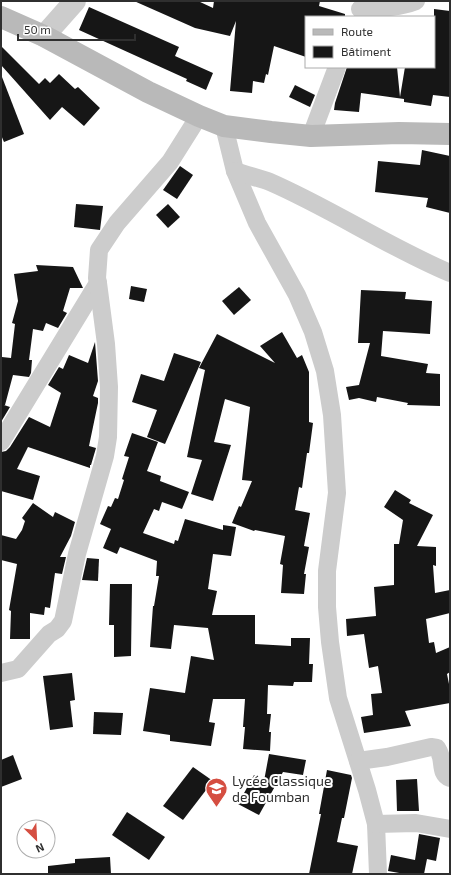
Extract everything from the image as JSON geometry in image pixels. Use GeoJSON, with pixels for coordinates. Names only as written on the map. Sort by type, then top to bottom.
{"type":"FeatureCollection","features":[{"type":"Feature","properties":{"kind":"main road"},"geometry":{"type":"LineString","coordinates":[[1,17],[44,36],[148,92],[198,116],[224,126],[311,136],[399,133],[450,134]]}},
{"type":"Feature","properties":{"kind":"street"},"geometry":{"type":"LineString","coordinates":[[44,36],[75,1]]}},
{"type":"Feature","properties":{"kind":"street"},"geometry":{"type":"LineString","coordinates":[[361,9],[405,6],[416,1]]}},
{"type":"Feature","properties":{"kind":"street"},"geometry":{"type":"LineString","coordinates":[[311,136],[337,68]]}},
{"type":"Feature","properties":{"kind":"street"},"geometry":{"type":"LineString","coordinates":[[1,673],[18,669],[49,634],[63,621],[77,554],[105,456],[108,437],[109,387],[106,344],[97,278],[99,250],[118,223],[170,162],[198,116]]}},
{"type":"Feature","properties":{"kind":"street"},"geometry":{"type":"LineString","coordinates":[[224,126],[235,171],[257,223],[297,295],[313,332],[325,370],[332,422],[337,493],[327,571],[327,607],[330,642],[338,698],[376,824],[378,874]]}},
{"type":"Feature","properties":{"kind":"street"},"geometry":{"type":"LineString","coordinates":[[235,171],[269,182],[362,228],[427,263],[450,273]]}},
{"type":"Feature","properties":{"kind":"street"},"geometry":{"type":"LineString","coordinates":[[1,442],[98,283]]}},
{"type":"Feature","properties":{"kind":"street"},"geometry":{"type":"LineString","coordinates":[[358,761],[387,757],[431,747],[437,748],[441,755],[443,772],[450,778]]}},
{"type":"Feature","properties":{"kind":"street"},"geometry":{"type":"LineString","coordinates":[[376,824],[416,823],[450,829]]}},
{"type":"Feature","properties":{"kind":"building"},"geometry":{"type":"Polygon","coordinates":[[[134,1],[198,1],[213,8],[214,1],[320,1],[319,6],[345,14],[345,16],[305,16],[305,57],[274,46],[268,75],[266,74],[264,83],[253,81],[252,93],[230,91],[236,21],[230,36],[195,28],[134,1]]]}},
{"type":"Feature","properties":{"kind":"building"},"geometry":{"type":"Polygon","coordinates":[[[89,7],[179,47],[175,56],[213,73],[206,90],[186,81],[187,79],[79,30],[89,7]]]}},
{"type":"Feature","properties":{"kind":"building"},"geometry":{"type":"Polygon","coordinates":[[[434,9],[450,11],[450,97],[433,95],[431,106],[404,102],[404,99],[361,93],[359,112],[334,110],[347,68],[397,68],[400,97],[405,68],[435,68],[434,9]]]}},
{"type":"Feature","properties":{"kind":"building"},"geometry":{"type":"Polygon","coordinates":[[[1,46],[39,84],[45,78],[50,83],[59,74],[75,89],[78,87],[100,108],[84,126],[62,107],[50,120],[1,65],[1,46]]]}},
{"type":"Feature","properties":{"kind":"building"},"geometry":{"type":"Polygon","coordinates":[[[1,77],[24,134],[4,142],[1,135],[1,77]]]}},
{"type":"Feature","properties":{"kind":"building"},"geometry":{"type":"Polygon","coordinates":[[[295,85],[315,95],[310,107],[289,97],[295,85]]]}},
{"type":"Feature","properties":{"kind":"building"},"geometry":{"type":"Polygon","coordinates":[[[422,150],[450,156],[450,213],[426,207],[428,198],[375,192],[378,161],[420,165],[422,150]]]}},
{"type":"Feature","properties":{"kind":"building"},"geometry":{"type":"Polygon","coordinates":[[[180,166],[193,175],[177,199],[163,190],[180,166]]]}},
{"type":"Feature","properties":{"kind":"building"},"geometry":{"type":"Polygon","coordinates":[[[76,204],[103,206],[100,230],[74,227],[76,204]]]}},
{"type":"Feature","properties":{"kind":"building"},"geometry":{"type":"Polygon","coordinates":[[[168,204],[180,217],[168,228],[156,215],[168,204]]]}},
{"type":"Feature","properties":{"kind":"building"},"geometry":{"type":"Polygon","coordinates":[[[36,265],[73,267],[83,288],[70,288],[63,311],[67,313],[58,328],[46,323],[43,331],[33,329],[29,360],[32,360],[31,373],[29,377],[13,375],[4,405],[10,407],[1,422],[2,357],[11,358],[15,324],[12,323],[18,301],[14,274],[38,271],[36,265]]]}},
{"type":"Feature","properties":{"kind":"building"},"geometry":{"type":"Polygon","coordinates":[[[131,286],[147,289],[144,302],[129,299],[131,286]]]}},
{"type":"Feature","properties":{"kind":"building"},"geometry":{"type":"Polygon","coordinates":[[[239,287],[251,300],[234,315],[222,301],[239,287]]]}},
{"type":"Feature","properties":{"kind":"building"},"geometry":{"type":"Polygon","coordinates":[[[361,290],[406,292],[405,299],[432,301],[430,334],[383,331],[381,356],[428,364],[426,373],[440,374],[440,406],[407,405],[408,403],[377,397],[376,402],[359,398],[349,400],[346,387],[359,385],[370,343],[358,343],[361,290]]]}},
{"type":"Feature","properties":{"kind":"building"},"geometry":{"type":"Polygon","coordinates":[[[282,332],[297,358],[302,355],[309,372],[309,422],[313,423],[302,488],[299,487],[295,510],[310,513],[304,546],[309,547],[304,574],[306,574],[304,594],[281,593],[283,565],[280,564],[285,536],[254,531],[232,523],[239,506],[241,507],[252,481],[242,480],[250,407],[225,399],[214,442],[231,445],[213,501],[191,494],[202,460],[187,457],[205,370],[199,368],[217,334],[275,363],[260,346],[282,332]]]}},
{"type":"Feature","properties":{"kind":"building"},"geometry":{"type":"Polygon","coordinates":[[[95,342],[98,381],[93,396],[98,398],[98,403],[89,446],[96,448],[90,468],[28,447],[17,469],[40,476],[33,500],[1,491],[1,452],[6,451],[10,447],[29,417],[50,427],[61,393],[48,385],[59,367],[63,369],[69,355],[88,363],[95,342]]]}},
{"type":"Feature","properties":{"kind":"building"},"geometry":{"type":"Polygon","coordinates":[[[174,353],[201,362],[165,444],[147,437],[157,410],[132,402],[141,374],[164,381],[174,353]]]}},
{"type":"Feature","properties":{"kind":"building"},"geometry":{"type":"Polygon","coordinates":[[[132,433],[158,442],[147,471],[161,476],[160,481],[189,492],[182,509],[162,502],[159,511],[154,509],[143,533],[174,544],[175,540],[178,541],[185,519],[223,530],[223,525],[236,527],[231,556],[213,554],[208,589],[217,591],[212,615],[255,615],[255,644],[291,646],[291,638],[310,638],[309,664],[313,664],[312,682],[294,682],[293,686],[268,685],[267,714],[271,714],[269,732],[271,732],[270,751],[243,749],[245,699],[213,699],[209,722],[215,723],[211,746],[170,741],[170,735],[143,731],[150,688],[185,693],[191,656],[214,660],[208,628],[174,625],[171,649],[150,647],[153,606],[159,576],[156,576],[157,561],[120,547],[117,554],[103,548],[111,529],[100,524],[108,506],[111,507],[115,498],[118,499],[129,457],[124,456],[132,433]]]}},
{"type":"Feature","properties":{"kind":"building"},"geometry":{"type":"Polygon","coordinates":[[[395,490],[411,500],[409,503],[433,515],[417,546],[436,547],[436,566],[433,565],[435,593],[450,590],[450,613],[426,619],[429,643],[434,642],[436,653],[450,647],[450,672],[447,674],[450,689],[450,703],[405,711],[411,726],[364,733],[361,717],[373,715],[371,694],[382,693],[378,666],[369,668],[364,634],[347,636],[346,619],[376,616],[374,587],[394,585],[394,544],[399,544],[403,520],[384,507],[395,490]]]}},
{"type":"Feature","properties":{"kind":"building"},"geometry":{"type":"Polygon","coordinates":[[[33,503],[53,517],[55,512],[75,522],[71,536],[60,557],[66,557],[62,574],[55,573],[50,608],[45,607],[44,615],[30,613],[30,639],[10,639],[11,611],[9,610],[17,564],[1,560],[1,535],[16,539],[22,530],[25,521],[22,518],[33,503]]]}},
{"type":"Feature","properties":{"kind":"building"},"geometry":{"type":"Polygon","coordinates":[[[87,558],[99,559],[98,581],[82,580],[87,558]]]}},
{"type":"Feature","properties":{"kind":"building"},"geometry":{"type":"Polygon","coordinates":[[[110,584],[132,584],[131,656],[114,657],[114,625],[109,625],[110,584]]]}},
{"type":"Feature","properties":{"kind":"building"},"geometry":{"type":"Polygon","coordinates":[[[72,673],[75,700],[70,701],[73,727],[50,730],[43,676],[72,673]]]}},
{"type":"Feature","properties":{"kind":"building"},"geometry":{"type":"Polygon","coordinates":[[[94,712],[123,713],[121,735],[93,734],[94,712]]]}},
{"type":"Feature","properties":{"kind":"building"},"geometry":{"type":"Polygon","coordinates":[[[269,754],[306,760],[303,775],[283,772],[259,815],[238,804],[254,775],[264,781],[269,754]]]}},
{"type":"Feature","properties":{"kind":"building"},"geometry":{"type":"Polygon","coordinates":[[[13,755],[22,779],[1,787],[1,760],[13,755]]]}},
{"type":"Feature","properties":{"kind":"building"},"geometry":{"type":"Polygon","coordinates":[[[193,767],[213,781],[183,820],[163,806],[193,767]]]}},
{"type":"Feature","properties":{"kind":"building"},"geometry":{"type":"Polygon","coordinates":[[[327,770],[351,775],[352,778],[344,818],[342,818],[337,842],[358,846],[352,874],[309,874],[321,814],[319,814],[327,770]]]}},
{"type":"Feature","properties":{"kind":"building"},"geometry":{"type":"Polygon","coordinates":[[[417,779],[419,811],[397,811],[396,780],[417,779]]]}},
{"type":"Feature","properties":{"kind":"building"},"geometry":{"type":"Polygon","coordinates":[[[127,812],[165,837],[149,860],[112,835],[127,812]]]}},
{"type":"Feature","properties":{"kind":"building"},"geometry":{"type":"Polygon","coordinates":[[[419,834],[440,838],[436,861],[427,859],[424,874],[405,874],[388,871],[391,855],[415,860],[419,834]]]}},
{"type":"Feature","properties":{"kind":"building"},"geometry":{"type":"Polygon","coordinates":[[[110,857],[111,874],[48,874],[48,866],[75,863],[75,859],[110,857]]]}},
{"type":"Feature","properties":{"kind":"place","name":"Lycée Classique de Foumban"},"geometry":{"type":"Point","coordinates":[217,808]}}]}
